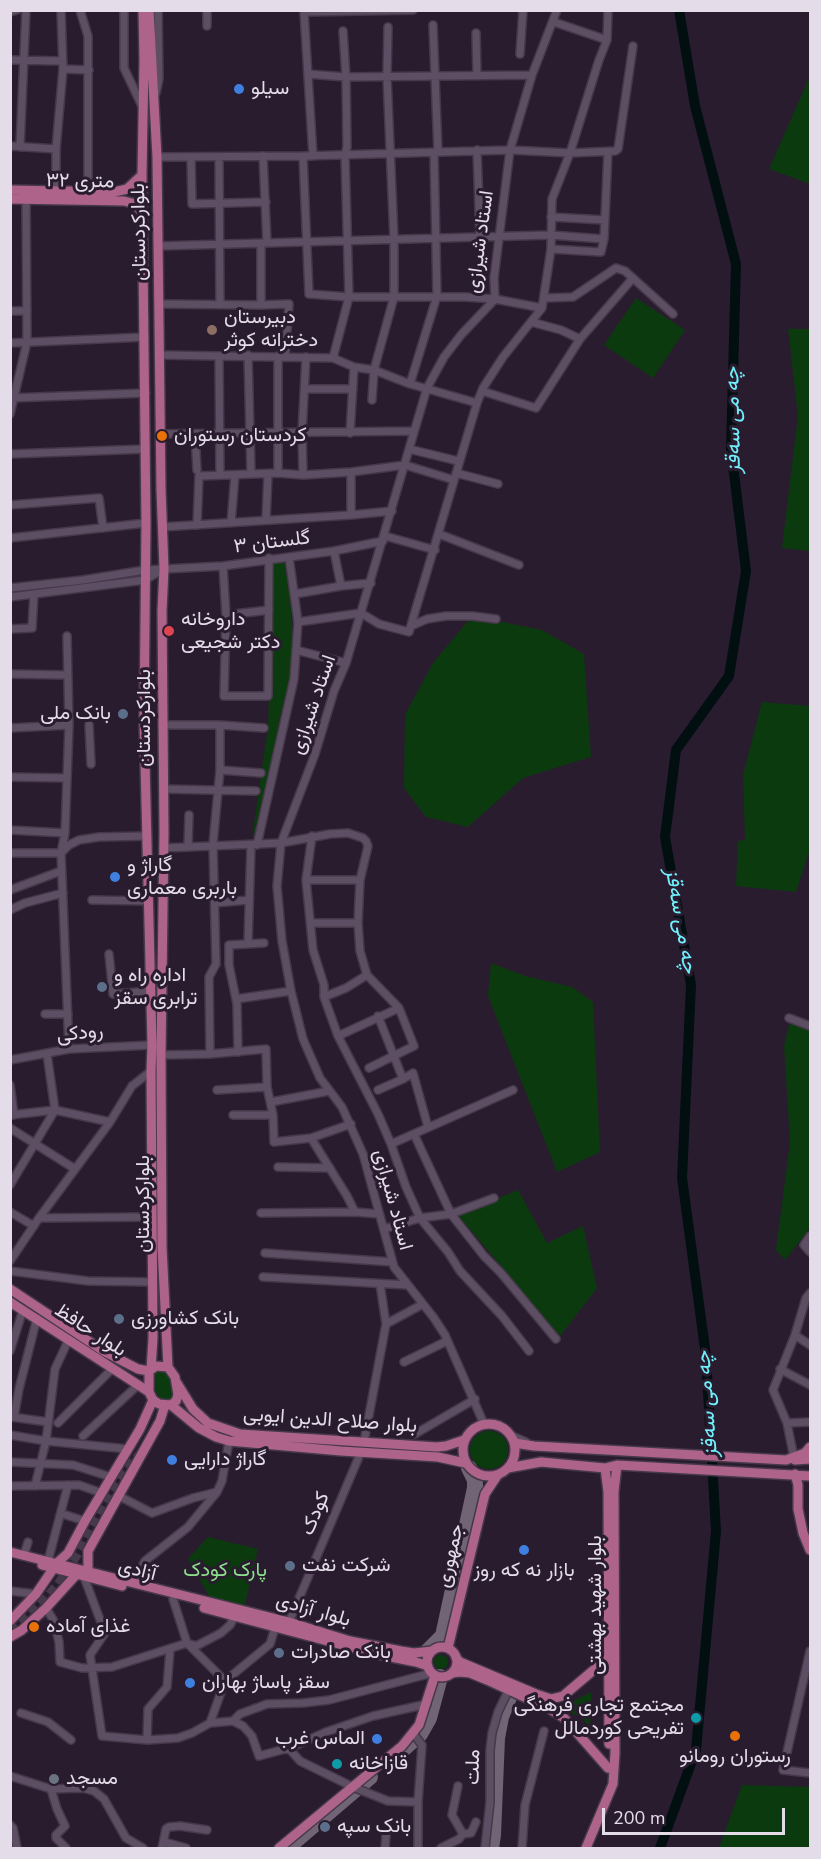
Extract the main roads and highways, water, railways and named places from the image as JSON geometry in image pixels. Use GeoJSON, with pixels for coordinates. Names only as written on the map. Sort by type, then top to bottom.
{"type":"FeatureCollection","features":[{"type":"Feature","properties":{"kind":"main road","name":"بلوارکردستان"},"geometry":{"type":"LineString","coordinates":[[143,10],[142,214],[146,393],[144,722],[152,991],[151,1282],[153,1346],[150,1370]]}},
{"type":"Feature","properties":{"kind":"main road","name":"بلوارکردستان"},"geometry":{"type":"LineString","coordinates":[[149,10],[157,157],[164,568],[161,1054],[162,1247],[168,1367]]}},
{"type":"Feature","properties":{"kind":"main road","name":"۳۲ متری"},"geometry":{"type":"LineString","coordinates":[[10,190],[114,192],[127,189],[142,176]]}},
{"type":"Feature","properties":{"kind":"main road","name":"۳۲ متری"},"geometry":{"type":"LineString","coordinates":[[10,199],[124,201],[136,204],[142,214]]}},
{"type":"Feature","properties":{"kind":"main road","name":"بلوار حافظ"},"geometry":{"type":"LineString","coordinates":[[10,1289],[105,1352],[138,1369],[150,1370]]}},
{"type":"Feature","properties":{"kind":"main road","name":"بلوار حافظ"},"geometry":{"type":"LineString","coordinates":[[10,1302],[113,1368],[151,1396]]}},
{"type":"Feature","properties":{"kind":"main road"},"geometry":{"type":"LineString","coordinates":[[153,1346],[158,1350],[167,1348]]}},
{"type":"Feature","properties":{"kind":"main road"},"geometry":{"type":"LineString","coordinates":[[10,1621],[36,1594],[52,1564],[68,1553],[140,1429],[151,1396],[150,1370],[160,1365],[168,1367],[177,1383],[176,1401],[168,1405],[88,1551],[83,1574],[22,1630],[10,1637]]}},
{"type":"Feature","properties":{"kind":"main road","name":"بلوار صلاح الدین ایوبی"},"geometry":{"type":"LineString","coordinates":[[177,1383],[193,1409],[208,1423],[225,1430],[438,1457],[465,1463]]}},
{"type":"Feature","properties":{"kind":"main road"},"geometry":{"type":"LineString","coordinates":[[151,1396],[168,1405]]}},
{"type":"Feature","properties":{"kind":"main road","name":"بلوار صلاح الدین ایوبی"},"geometry":{"type":"LineString","coordinates":[[168,1405],[199,1428],[229,1441],[362,1447],[437,1447],[464,1440]]}},
{"type":"Feature","properties":{"kind":"main road"},"geometry":{"type":"LineString","coordinates":[[512,1439],[514,1459],[508,1468],[497,1476],[482,1476],[474,1473],[465,1463],[462,1448],[464,1440],[469,1433],[484,1424],[496,1425],[512,1439],[534,1446],[790,1456],[810,1459]]}},
{"type":"Feature","properties":{"kind":"main road"},"geometry":{"type":"LineString","coordinates":[[790,1456],[805,1453],[810,1447]]}},
{"type":"Feature","properties":{"kind":"main road"},"geometry":{"type":"LineString","coordinates":[[508,1468],[541,1462],[605,1468],[617,1465],[810,1476]]}},
{"type":"Feature","properties":{"kind":"main road","name":"بلوار شهید بهشتی"},"geometry":{"type":"LineString","coordinates":[[586,1848],[613,1784],[611,1657],[614,1492],[617,1465]]}},
{"type":"Feature","properties":{"kind":"main road","name":"بلوار شهید بهشتی"},"geometry":{"type":"LineString","coordinates":[[605,1468],[608,1492],[611,1657]]}},
{"type":"Feature","properties":{"kind":"main road"},"geometry":{"type":"LineString","coordinates":[[795,1474],[798,1485],[798,1509],[810,1550]]}},
{"type":"Feature","properties":{"kind":"main road","name":"جمهوری"},"geometry":{"type":"LineString","coordinates":[[448,1648],[484,1494],[497,1476]]}},
{"type":"Feature","properties":{"kind":"main road"},"geometry":{"type":"LineString","coordinates":[[10,1552],[52,1564]]}},
{"type":"Feature","properties":{"kind":"main road","name":"آزادی"},"geometry":{"type":"LineString","coordinates":[[10,1558],[52,1564],[276,1628],[416,1662],[431,1672]]}},
{"type":"Feature","properties":{"kind":"main road","name":"بلوار آزادی"},"geometry":{"type":"LineString","coordinates":[[83,1574],[133,1583],[289,1622],[350,1641],[414,1653],[432,1651]]}},
{"type":"Feature","properties":{"kind":"main road"},"geometry":{"type":"LineString","coordinates":[[279,1848],[402,1746],[413,1733],[419,1725],[427,1704],[431,1672],[428,1657],[432,1651],[438,1648],[448,1648],[460,1662],[551,1699],[563,1696],[611,1657]]}},
{"type":"Feature","properties":{"kind":"main road"},"geometry":{"type":"LineString","coordinates":[[452,1673],[457,1664],[456,1658]]}},
{"type":"Feature","properties":{"kind":"main road"},"geometry":{"type":"LineString","coordinates":[[431,1672],[445,1677],[452,1673],[470,1673],[509,1689],[564,1718],[611,1768]]}},
{"type":"Feature","properties":{"kind":"main road","name":"بلوار شهید بهشتی"},"geometry":{"type":"LineString","coordinates":[[580,1848],[607,1784],[611,1768]]}},
{"type":"Feature","properties":{"kind":"waterway","name":"چە می سەقز"},"geometry":{"type":"LineString","coordinates":[[660,1848],[696,1750],[716,1531],[706,1356],[682,1178],[691,985],[665,837],[676,750],[729,676],[746,571],[731,449],[736,264],[695,106],[679,10]]}},
{"type":"Feature","properties":{"kind":"tunnel"},"geometry":{"type":"LineString","coordinates":[[10,1631],[38,1607],[58,1584],[77,1555],[111,1491],[139,1455]]}},
{"type":"Feature","properties":{"kind":"place","name":"سیلو"},"geometry":{"type":"Point","coordinates":[239,89]}},
{"type":"Feature","properties":{"kind":"place","name":"دبیرستان دخترانه کوثر"},"geometry":{"type":"Point","coordinates":[212,330]}},
{"type":"Feature","properties":{"kind":"place","name":"کردستان رستوران"},"geometry":{"type":"Point","coordinates":[162,436]}},
{"type":"Feature","properties":{"kind":"place","name":"داروخانه دکتر شجیعی"},"geometry":{"type":"Point","coordinates":[169,631]}},
{"type":"Feature","properties":{"kind":"place","name":"بانک ملی"},"geometry":{"type":"Point","coordinates":[123,714]}},
{"type":"Feature","properties":{"kind":"place","name":"گاراژ و باربری معماری"},"geometry":{"type":"Point","coordinates":[115,877]}},
{"type":"Feature","properties":{"kind":"place","name":"اداره راه و ترابری سقز"},"geometry":{"type":"Point","coordinates":[102,987]}},
{"type":"Feature","properties":{"kind":"place","name":"بانک کشاورزی"},"geometry":{"type":"Point","coordinates":[119,1319]}},
{"type":"Feature","properties":{"kind":"place","name":"گاراژ دارایی"},"geometry":{"type":"Point","coordinates":[172,1460]}},
{"type":"Feature","properties":{"kind":"place","name":"بازار نه که روز"},"geometry":{"type":"Point","coordinates":[524,1550]}},
{"type":"Feature","properties":{"kind":"place","name":"شرکت نفت"},"geometry":{"type":"Point","coordinates":[290,1566]}},
{"type":"Feature","properties":{"kind":"place","name":"غذای آماده"},"geometry":{"type":"Point","coordinates":[34,1627]}},
{"type":"Feature","properties":{"kind":"place","name":"بانک صادرات"},"geometry":{"type":"Point","coordinates":[279,1653]}},
{"type":"Feature","properties":{"kind":"place","name":"سقز پاساژ بهاران"},"geometry":{"type":"Point","coordinates":[190,1683]}},
{"type":"Feature","properties":{"kind":"place","name":"مجتمع تجاری فرهنگی تفریحی کوردمالل"},"geometry":{"type":"Point","coordinates":[696,1718]}},
{"type":"Feature","properties":{"kind":"place","name":"رستوران رومانو"},"geometry":{"type":"Point","coordinates":[735,1736]}},
{"type":"Feature","properties":{"kind":"place","name":"الماس غرب"},"geometry":{"type":"Point","coordinates":[377,1739]}},
{"type":"Feature","properties":{"kind":"place","name":"قازاخانه"},"geometry":{"type":"Point","coordinates":[337,1764]}},
{"type":"Feature","properties":{"kind":"place","name":"مسجد"},"geometry":{"type":"Point","coordinates":[54,1779]}},
{"type":"Feature","properties":{"kind":"place","name":"بانک سپه"},"geometry":{"type":"Point","coordinates":[325,1827]}},
{"type":"Feature","properties":{"kind":"park label","name":"پارک کودک"},"geometry":{"type":"Point","coordinates":[225,1571]}}]}
